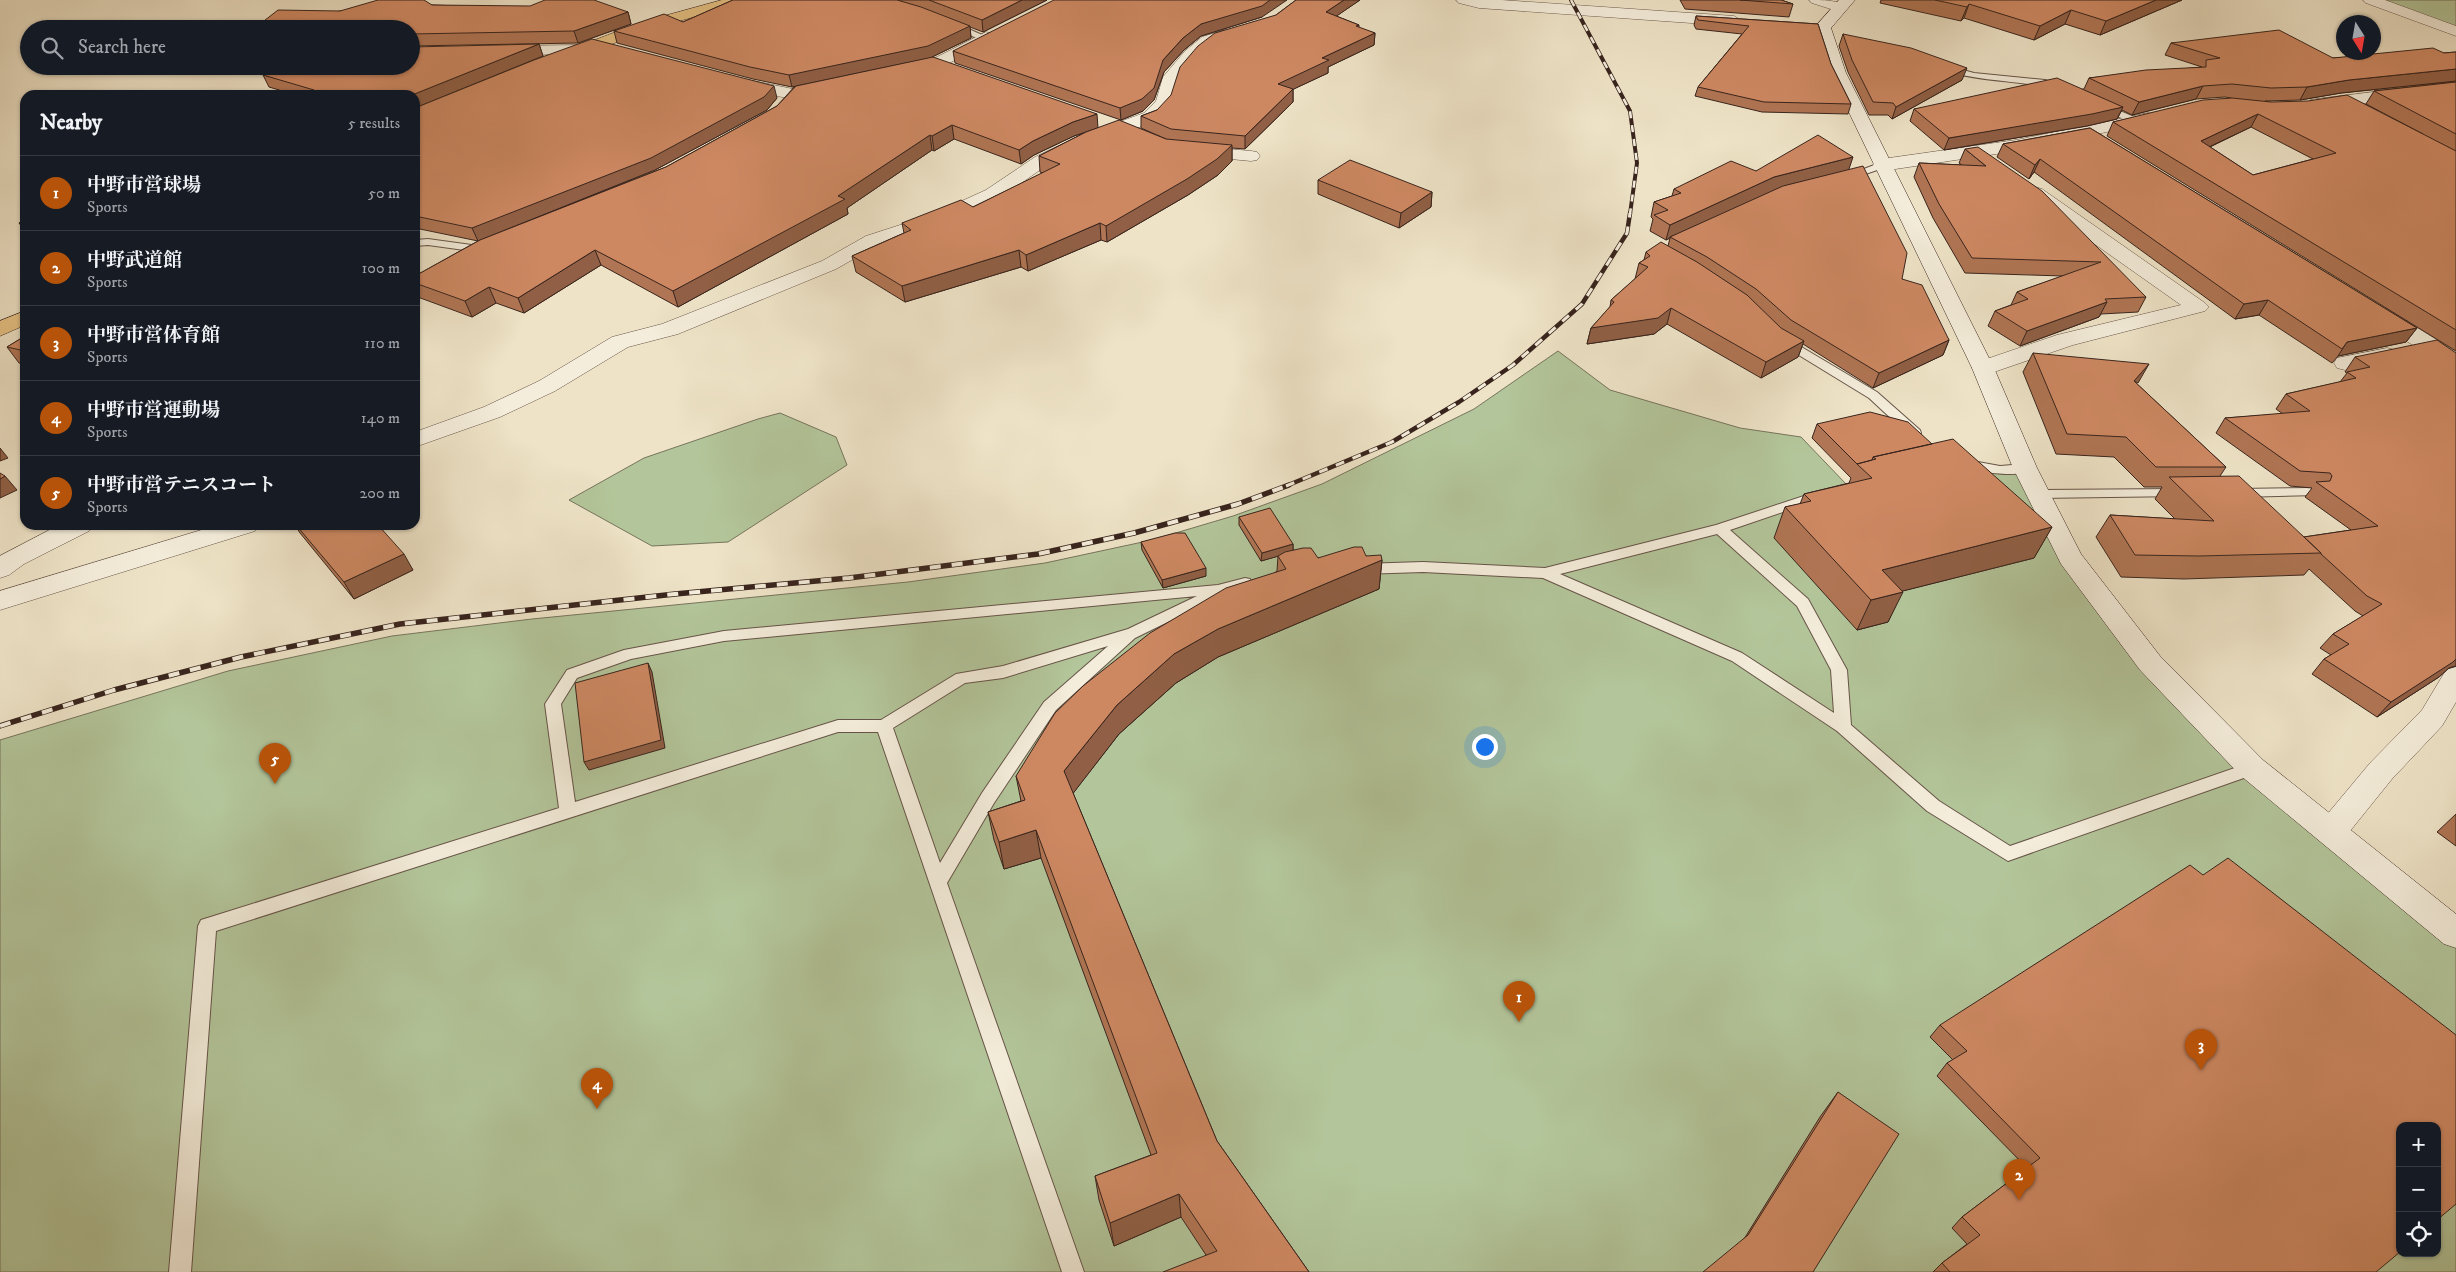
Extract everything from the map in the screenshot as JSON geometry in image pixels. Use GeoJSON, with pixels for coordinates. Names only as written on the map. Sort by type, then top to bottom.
{"type":"FeatureCollection","features":[{"type":"Feature","properties":{"kind":"main road"},"geometry":{"type":"LineString","coordinates":[[532,67],[648,25],[739,0]]}},
{"type":"Feature","properties":{"kind":"main road"},"geometry":{"type":"LineString","coordinates":[[0,330],[20,320]]}},
{"type":"Feature","properties":{"kind":"street"},"geometry":{"type":"LineString","coordinates":[[1464,0],[1479,3],[1749,22]]}},
{"type":"Feature","properties":{"kind":"street"},"geometry":{"type":"LineString","coordinates":[[2371,0],[2456,31]]}},
{"type":"Feature","properties":{"kind":"street"},"geometry":{"type":"LineString","coordinates":[[1835,2],[1823,33],[1838,73],[1983,368],[2025,468],[2070,558],[2150,663],[2252,768],[2456,934]]}},
{"type":"Feature","properties":{"kind":"street"},"geometry":{"type":"LineString","coordinates":[[890,74],[936,64],[1002,30]]}},
{"type":"Feature","properties":{"kind":"street"},"geometry":{"type":"LineString","coordinates":[[420,438],[492,412],[547,386],[620,342],[679,325],[829,265],[873,240],[938,218],[993,194],[1041,161],[1081,142],[1131,132],[1150,117],[1164,102],[1171,77],[1190,54],[1208,40],[1243,30]]}},
{"type":"Feature","properties":{"kind":"street"},"geometry":{"type":"LineString","coordinates":[[488,51],[590,47],[627,52]]}},
{"type":"Feature","properties":{"kind":"street"},"geometry":{"type":"LineString","coordinates":[[936,64],[954,70]]}},
{"type":"Feature","properties":{"kind":"street"},"geometry":{"type":"LineString","coordinates":[[723,78],[800,92],[780,108]]}},
{"type":"Feature","properties":{"kind":"street"},"geometry":{"type":"LineString","coordinates":[[2300,107],[2341,100],[2456,87]]}},
{"type":"Feature","properties":{"kind":"street"},"geometry":{"type":"LineString","coordinates":[[2434,89],[2456,98]]}},
{"type":"Feature","properties":{"kind":"street"},"geometry":{"type":"LineString","coordinates":[[2341,100],[2366,113]]}},
{"type":"Feature","properties":{"kind":"street"},"geometry":{"type":"LineString","coordinates":[[1882,165],[1976,153],[2087,133],[2162,114]]}},
{"type":"Feature","properties":{"kind":"street"},"geometry":{"type":"LineString","coordinates":[[1094,118],[1131,132]]}},
{"type":"Feature","properties":{"kind":"street"},"geometry":{"type":"LineString","coordinates":[[2087,133],[2112,149]]}},
{"type":"Feature","properties":{"kind":"street"},"geometry":{"type":"LineString","coordinates":[[1176,149],[1251,156]]}},
{"type":"Feature","properties":{"kind":"street"},"geometry":{"type":"LineString","coordinates":[[1976,153],[2198,307],[2064,340],[1983,368]]}},
{"type":"Feature","properties":{"kind":"street"},"geometry":{"type":"LineString","coordinates":[[456,263],[479,249],[498,242]]}},
{"type":"Feature","properties":{"kind":"street"},"geometry":{"type":"LineString","coordinates":[[2363,304],[2456,362]]}},
{"type":"Feature","properties":{"kind":"street"},"geometry":{"type":"LineString","coordinates":[[2345,363],[2430,346]]}},
{"type":"Feature","properties":{"kind":"street"},"geometry":{"type":"LineString","coordinates":[[0,569],[15,558],[70,530]]}},
{"type":"Feature","properties":{"kind":"street"},"geometry":{"type":"LineString","coordinates":[[0,601],[230,530]]}},
{"type":"Feature","properties":{"kind":"street"},"geometry":{"type":"LineString","coordinates":[[2331,832],[2381,771],[2432,718],[2456,677]]}},
{"type":"Feature","properties":{"kind":"lane"},"geometry":{"type":"LineString","coordinates":[[943,21],[985,38]]}},
{"type":"Feature","properties":{"kind":"lane"},"geometry":{"type":"LineString","coordinates":[[1931,63],[1965,76],[2046,82],[2072,92]]}},
{"type":"Feature","properties":{"kind":"lane"},"geometry":{"type":"LineString","coordinates":[[2088,101],[2136,121]]}},
{"type":"Feature","properties":{"kind":"lane"},"geometry":{"type":"LineString","coordinates":[[1840,179],[1882,165]]}},
{"type":"Feature","properties":{"kind":"lane"},"geometry":{"type":"LineString","coordinates":[[420,243],[479,249]]}},
{"type":"Feature","properties":{"kind":"lane"},"geometry":{"type":"LineString","coordinates":[[1774,332],[1780,339],[1873,395],[1924,441]]}},
{"type":"Feature","properties":{"kind":"lane"},"geometry":{"type":"LineString","coordinates":[[1955,462],[2000,470],[2025,468]]}},
{"type":"Feature","properties":{"kind":"lane"},"geometry":{"type":"LineString","coordinates":[[1348,569],[1423,567],[1545,573],[1720,529],[1829,492]]}},
{"type":"Feature","properties":{"kind":"lane"},"geometry":{"type":"LineString","coordinates":[[2223,493],[2312,492]]}},
{"type":"Feature","properties":{"kind":"lane"},"geometry":{"type":"LineString","coordinates":[[2038,494],[2193,493]]}},
{"type":"Feature","properties":{"kind":"lane"},"geometry":{"type":"LineString","coordinates":[[1720,529],[1803,603],[1839,670],[1842,727]]}},
{"type":"Feature","properties":{"kind":"lane"},"geometry":{"type":"LineString","coordinates":[[1545,573],[1737,657],[1842,727],[1933,806],[2008,854],[2252,768]]}},
{"type":"Feature","properties":{"kind":"lane"},"geometry":{"type":"LineString","coordinates":[[568,811],[553,704],[572,674],[629,654],[724,636],[1225,588],[1263,579]]}},
{"type":"Feature","properties":{"kind":"lane"},"geometry":{"type":"LineString","coordinates":[[180,1272],[208,926],[838,726],[884,726],[961,678],[1003,672],[1133,633],[1225,588]]}},
{"type":"Feature","properties":{"kind":"lane"},"geometry":{"type":"LineString","coordinates":[[938,882],[988,798],[1050,706],[1133,633]]}},
{"type":"Feature","properties":{"kind":"lane"},"geometry":{"type":"LineString","coordinates":[[884,726],[1073,1272]]}},
{"type":"Feature","properties":{"kind":"green space"},"geometry":{"type":"Polygon","coordinates":[[[2371,0],[2456,0],[2456,31],[2371,0]]]}},
{"type":"Feature","properties":{"kind":"green space"},"geometry":{"type":"Polygon","coordinates":[[[1558,351],[1610,390],[1740,428],[1801,437],[1847,485],[2025,468],[2150,663],[2456,934],[2456,1272],[0,1272],[0,740],[228,671],[392,636],[532,619],[908,582],[1045,563],[1152,540],[1233,516],[1322,484],[1474,409],[1558,351]]]}},
{"type":"Feature","properties":{"kind":"green space"},"geometry":{"type":"Polygon","coordinates":[[[780,413],[836,437],[847,465],[728,542],[652,546],[569,500],[644,458],[780,413]]]}},
{"type":"Feature","properties":{"kind":"building"},"geometry":{"type":"Polygon","coordinates":[[[378,0],[424,0],[432,5],[530,6],[545,0],[594,0],[628,12],[574,31],[420,34],[420,20],[265,20],[278,10],[340,11],[378,0]]]}},
{"type":"Feature","properties":{"kind":"building"},"geometry":{"type":"Polygon","coordinates":[[[733,0],[897,0],[970,26],[928,46],[789,75],[750,67],[614,31],[664,14],[683,22],[733,0]]]}},
{"type":"Feature","properties":{"kind":"building"},"geometry":{"type":"Polygon","coordinates":[[[929,0],[1022,0],[982,20],[929,0]]]}},
{"type":"Feature","properties":{"kind":"building"},"geometry":{"type":"Polygon","coordinates":[[[1054,0],[1270,0],[1262,6],[1201,24],[1183,38],[1163,60],[1154,88],[1142,99],[1120,108],[953,51],[1054,0]]]}},
{"type":"Feature","properties":{"kind":"building"},"geometry":{"type":"Polygon","coordinates":[[[1296,0],[1344,0],[1326,12],[1375,33],[1322,58],[1329,60],[1278,84],[1293,89],[1245,136],[1171,129],[1141,116],[1157,110],[1171,95],[1180,67],[1198,46],[1215,33],[1276,15],[1296,0]]]}},
{"type":"Feature","properties":{"kind":"building"},"geometry":{"type":"Polygon","coordinates":[[[1740,0],[1781,0],[1793,4],[1740,0]]]}},
{"type":"Feature","properties":{"kind":"building"},"geometry":{"type":"Polygon","coordinates":[[[1935,0],[2156,0],[2106,21],[2071,10],[2040,26],[1969,4],[1967,7],[1935,0]]]}},
{"type":"Feature","properties":{"kind":"building"},"geometry":{"type":"Polygon","coordinates":[[[1696,16],[1818,24],[1831,64],[1851,104],[1764,102],[1698,87],[1749,26],[1698,20],[1696,16]]]}},
{"type":"Feature","properties":{"kind":"building"},"geometry":{"type":"Polygon","coordinates":[[[2279,30],[2333,58],[2336,58],[2336,60],[2381,60],[2381,53],[2433,48],[2444,53],[2456,52],[2456,69],[2349,80],[2307,87],[2271,88],[2232,84],[2203,86],[2139,102],[2089,78],[2146,70],[2206,67],[2206,60],[2220,58],[2171,43],[2279,30]]]}},
{"type":"Feature","properties":{"kind":"building"},"geometry":{"type":"Polygon","coordinates":[[[1843,34],[1911,48],[1967,68],[1896,107],[1893,103],[1873,102],[1852,60],[1843,34]]]}},
{"type":"Feature","properties":{"kind":"building"},"geometry":{"type":"Polygon","coordinates":[[[592,39],[774,86],[764,97],[651,158],[472,228],[420,217],[420,106],[592,39]]]}},
{"type":"Feature","properties":{"kind":"building"},"geometry":{"type":"Polygon","coordinates":[[[539,44],[420,92],[420,90],[314,90],[263,75],[420,75],[420,47],[539,44]]]}},
{"type":"Feature","properties":{"kind":"building"},"geometry":{"type":"Polygon","coordinates":[[[933,57],[1097,114],[1073,122],[1033,141],[1019,150],[952,125],[932,136],[930,135],[838,196],[845,199],[673,291],[595,250],[518,298],[489,287],[465,301],[420,285],[420,273],[480,240],[666,167],[777,106],[796,86],[933,57]]]}},
{"type":"Feature","properties":{"kind":"building"},"geometry":{"type":"Polygon","coordinates":[[[2057,78],[2123,107],[1949,138],[1914,109],[2057,78]]]}},
{"type":"Feature","properties":{"kind":"building"},"geometry":{"type":"Polygon","coordinates":[[[2456,82],[2456,134],[2374,91],[2456,82]]]}},
{"type":"Feature","properties":{"kind":"building"},"geometry":{"type":"Polygon","coordinates":[[[2347,95],[2456,151],[2456,330],[2113,122],[2203,100],[2232,98],[2271,102],[2308,101],[2347,95]],[[2258,114],[2201,141],[2253,175],[2336,153],[2258,114]]]}},
{"type":"Feature","properties":{"kind":"building"},"geometry":{"type":"Polygon","coordinates":[[[1119,120],[1166,139],[1232,145],[1217,159],[1187,179],[1106,226],[1100,223],[1026,255],[1019,250],[902,286],[852,256],[911,230],[902,223],[961,200],[973,207],[1060,164],[1039,156],[1086,132],[1119,120]]]}},
{"type":"Feature","properties":{"kind":"building"},"geometry":{"type":"Polygon","coordinates":[[[2090,128],[2417,328],[2347,342],[2342,349],[2268,300],[2244,304],[2040,159],[2035,165],[2003,144],[2090,128]]]}},
{"type":"Feature","properties":{"kind":"building"},"geometry":{"type":"Polygon","coordinates":[[[1818,135],[1853,157],[1774,177],[1670,225],[1654,215],[1668,210],[1654,202],[1681,193],[1674,189],[1731,161],[1756,171],[1818,135]]]}},
{"type":"Feature","properties":{"kind":"building"},"geometry":{"type":"Polygon","coordinates":[[[1978,147],[2042,191],[2146,297],[2105,299],[2107,302],[2027,331],[1995,311],[2028,299],[2017,292],[2101,262],[1972,258],[1939,204],[1919,163],[1986,166],[1965,149],[1978,147]]]}},
{"type":"Feature","properties":{"kind":"building"},"geometry":{"type":"Polygon","coordinates":[[[1350,160],[1432,192],[1401,213],[1318,180],[1350,160]]]}},
{"type":"Feature","properties":{"kind":"building"},"geometry":{"type":"Polygon","coordinates":[[[1863,166],[1907,253],[1902,279],[1922,285],[1949,340],[1879,373],[1791,320],[1756,289],[1707,257],[1670,237],[1783,186],[1863,166]]]}},
{"type":"Feature","properties":{"kind":"building"},"geometry":{"type":"Polygon","coordinates":[[[1661,242],[1697,262],[1747,295],[1781,328],[1804,341],[1766,362],[1671,308],[1658,318],[1591,328],[1614,302],[1611,300],[1648,267],[1639,263],[1650,256],[1646,252],[1661,242]]]}},
{"type":"Feature","properties":{"kind":"building"},"geometry":{"type":"Polygon","coordinates":[[[20,339],[20,350],[7,347],[20,339]]]}},
{"type":"Feature","properties":{"kind":"building"},"geometry":{"type":"Polygon","coordinates":[[[2437,340],[2456,353],[2456,659],[2391,702],[2324,659],[2349,644],[2333,634],[2382,604],[2367,596],[2304,537],[2378,526],[2316,482],[2330,481],[2332,476],[2330,473],[2300,471],[2225,418],[2310,411],[2286,394],[2356,378],[2347,372],[2370,367],[2355,357],[2437,340]]]}},
{"type":"Feature","properties":{"kind":"building"},"geometry":{"type":"Polygon","coordinates":[[[2033,353],[2149,364],[2134,381],[2226,467],[2156,467],[2126,437],[2067,434],[2033,353]]]}},
{"type":"Feature","properties":{"kind":"building"},"geometry":{"type":"Polygon","coordinates":[[[1870,412],[1908,422],[1932,444],[1873,457],[1872,460],[1857,464],[1817,424],[1870,412]]]}},
{"type":"Feature","properties":{"kind":"building"},"geometry":{"type":"Polygon","coordinates":[[[1953,439],[2052,527],[1882,570],[1903,592],[1871,600],[1785,507],[1811,501],[1804,494],[1872,478],[1857,464],[1876,459],[1873,457],[1953,439]]]}},
{"type":"Feature","properties":{"kind":"building"},"geometry":{"type":"Polygon","coordinates":[[[2239,476],[2321,553],[2199,556],[2135,555],[2110,515],[2214,521],[2169,477],[2239,476]]]}},
{"type":"Feature","properties":{"kind":"building"},"geometry":{"type":"Polygon","coordinates":[[[1270,508],[1293,544],[1262,553],[1239,517],[1270,508]]]}},
{"type":"Feature","properties":{"kind":"building"},"geometry":{"type":"Polygon","coordinates":[[[300,530],[382,530],[404,554],[344,582],[300,530]]]}},
{"type":"Feature","properties":{"kind":"building"},"geometry":{"type":"Polygon","coordinates":[[[1175,533],[1185,533],[1206,568],[1162,580],[1141,542],[1175,533]]]}},
{"type":"Feature","properties":{"kind":"building"},"geometry":{"type":"Polygon","coordinates":[[[1354,547],[1362,547],[1366,556],[1381,555],[1382,560],[1218,629],[1174,654],[1117,705],[1064,771],[1217,1141],[1309,1272],[1163,1272],[1217,1251],[1179,1194],[1110,1223],[1095,1176],[1157,1153],[1036,830],[999,842],[988,812],[1025,800],[1016,776],[1055,713],[1083,686],[1150,633],[1226,588],[1286,569],[1278,556],[1285,552],[1311,548],[1318,558],[1354,547]]]}},
{"type":"Feature","properties":{"kind":"building"},"geometry":{"type":"Polygon","coordinates":[[[648,663],[661,740],[584,762],[575,683],[648,663]]]}},
{"type":"Feature","properties":{"kind":"building"},"geometry":{"type":"Polygon","coordinates":[[[2228,858],[2456,1035],[2456,1204],[2441,1217],[2441,1122],[2396,1122],[2396,1255],[2376,1272],[1950,1272],[1942,1263],[1980,1235],[1962,1217],[2040,1158],[1947,1063],[1967,1051],[1940,1025],[2190,865],[2203,875],[2228,858]]]}},
{"type":"Feature","properties":{"kind":"building"},"geometry":{"type":"Polygon","coordinates":[[[1838,1092],[1899,1134],[1813,1272],[1703,1272],[1748,1235],[1838,1092]]]}},
{"type":"Feature","properties":{"kind":"railway"},"geometry":{"type":"LineString","coordinates":[[1571,0],[1630,111],[1637,163],[1630,214]]}},
{"type":"Feature","properties":{"kind":"railway"},"geometry":{"type":"LineString","coordinates":[[1286,486],[1392,442],[1459,402],[1513,365],[1582,304],[1627,233],[1630,213]]}},
{"type":"Feature","properties":{"kind":"railway"},"geometry":{"type":"LineString","coordinates":[[0,726],[114,690],[241,657],[400,624],[675,594],[849,578],[1038,554],[1134,533],[1238,504],[1289,485]]}},
{"type":"Feature","properties":{"kind":"place","name":"中野市営テニスコート"},"geometry":{"type":"Point","coordinates":[275,784]}},
{"type":"Feature","properties":{"kind":"place","name":"中野市営球場"},"geometry":{"type":"Point","coordinates":[1519,1022]}},
{"type":"Feature","properties":{"kind":"place","name":"中野市営体育館"},"geometry":{"type":"Point","coordinates":[2201,1070]}},
{"type":"Feature","properties":{"kind":"place","name":"中野市営運動場"},"geometry":{"type":"Point","coordinates":[597,1109]}},
{"type":"Feature","properties":{"kind":"place","name":"中野武道館"},"geometry":{"type":"Point","coordinates":[2019,1200]}}]}
